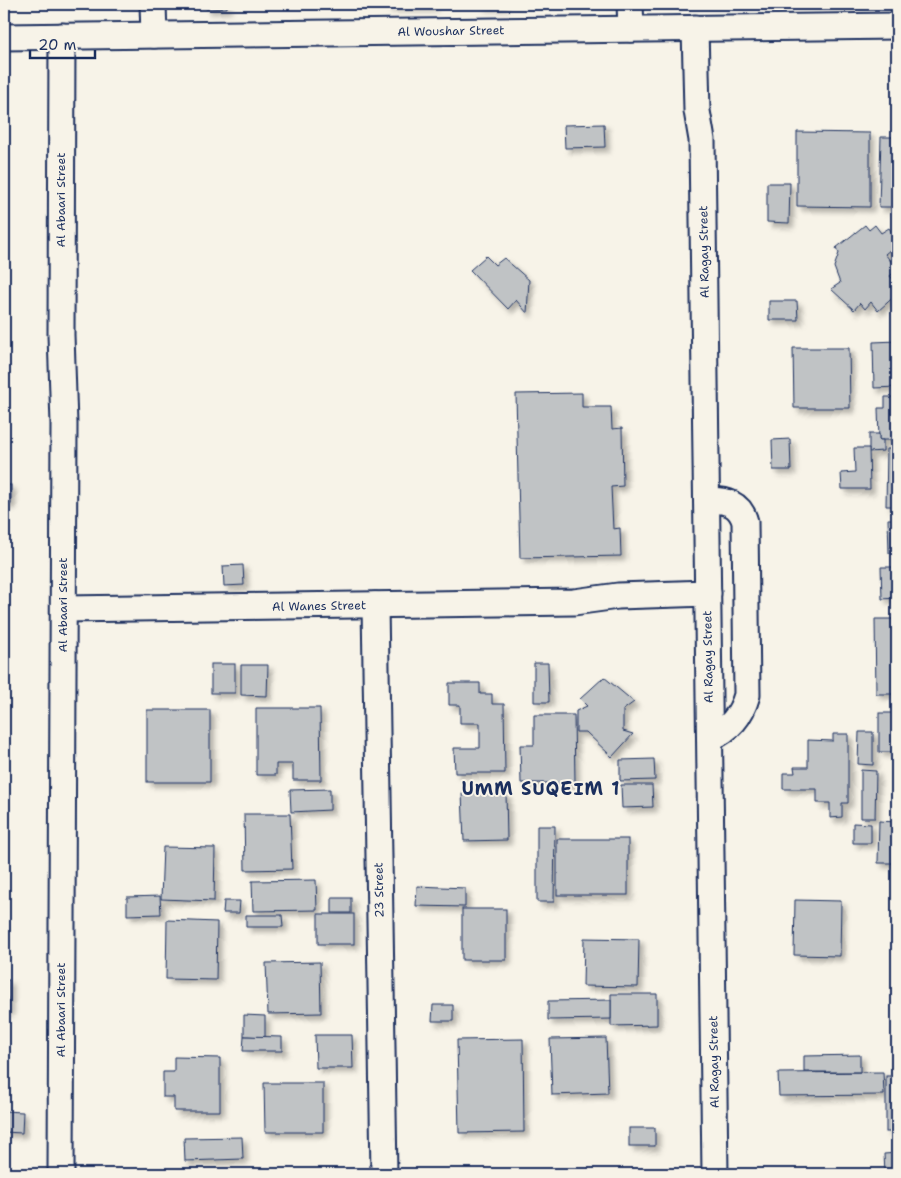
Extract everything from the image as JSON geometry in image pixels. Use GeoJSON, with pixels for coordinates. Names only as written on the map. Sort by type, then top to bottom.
{"type":"FeatureCollection","features":[{"type":"Feature","properties":{"kind":"street"},"geometry":{"type":"LineString","coordinates":[[153,4],[154,35]]}},
{"type":"Feature","properties":{"kind":"street"},"geometry":{"type":"LineString","coordinates":[[630,4],[631,29]]}},
{"type":"Feature","properties":{"kind":"street","name":"Al Woushar Street"},"geometry":{"type":"LineString","coordinates":[[4,37],[897,26]]}},
{"type":"Feature","properties":{"kind":"street","name":"Al Ragay Street"},"geometry":{"type":"LineString","coordinates":[[703,28],[707,111],[702,140],[715,1174]]}},
{"type":"Feature","properties":{"kind":"street","name":"Al Abaari Street"},"geometry":{"type":"LineString","coordinates":[[61,1174],[64,609],[64,424],[61,335],[62,36]]}},
{"type":"Feature","properties":{"kind":"street"},"geometry":{"type":"LineString","coordinates":[[707,501],[727,501],[741,511],[745,522],[746,551],[747,694],[744,706],[730,726],[710,738]]}},
{"type":"Feature","properties":{"kind":"street","name":"Al Wanes Street"},"geometry":{"type":"LineString","coordinates":[[64,609],[574,602],[603,607],[708,601]]}},
{"type":"Feature","properties":{"kind":"street","name":"23 Street"},"geometry":{"type":"LineString","coordinates":[[375,605],[384,1174]]}},
{"type":"Feature","properties":{"kind":"building"},"geometry":{"type":"Polygon","coordinates":[[[206,4],[227,4],[227,8],[206,9],[206,4]]]}},
{"type":"Feature","properties":{"kind":"building"},"geometry":{"type":"Polygon","coordinates":[[[386,4],[432,4],[432,7],[386,7],[386,4]]]}},
{"type":"Feature","properties":{"kind":"building"},"geometry":{"type":"Polygon","coordinates":[[[481,4],[503,4],[503,6],[481,6],[481,4]]]}},
{"type":"Feature","properties":{"kind":"building"},"geometry":{"type":"Polygon","coordinates":[[[604,124],[605,147],[565,148],[564,125],[604,124]]]}},
{"type":"Feature","properties":{"kind":"building"},"geometry":{"type":"Polygon","coordinates":[[[797,132],[870,133],[870,207],[797,206],[797,132]]]}},
{"type":"Feature","properties":{"kind":"building"},"geometry":{"type":"Polygon","coordinates":[[[881,137],[897,137],[897,207],[879,207],[881,137]]]}},
{"type":"Feature","properties":{"kind":"building"},"geometry":{"type":"Polygon","coordinates":[[[767,183],[790,183],[789,223],[767,222],[767,183]]]}},
{"type":"Feature","properties":{"kind":"building"},"geometry":{"type":"Polygon","coordinates":[[[865,225],[869,230],[875,225],[881,233],[889,228],[897,239],[897,244],[885,254],[897,269],[890,276],[897,284],[897,294],[878,311],[871,302],[865,309],[860,303],[854,310],[831,289],[840,283],[834,267],[839,253],[836,248],[865,225]]]}},
{"type":"Feature","properties":{"kind":"building"},"geometry":{"type":"Polygon","coordinates":[[[486,256],[495,265],[504,258],[529,280],[527,313],[516,300],[508,309],[470,270],[486,256]]]}},
{"type":"Feature","properties":{"kind":"building"},"geometry":{"type":"Polygon","coordinates":[[[769,301],[797,301],[798,320],[769,320],[769,301]]]}},
{"type":"Feature","properties":{"kind":"building"},"geometry":{"type":"Polygon","coordinates":[[[897,341],[897,387],[874,388],[873,342],[897,341]]]}},
{"type":"Feature","properties":{"kind":"building"},"geometry":{"type":"Polygon","coordinates":[[[793,348],[849,348],[850,408],[794,408],[793,348]]]}},
{"type":"Feature","properties":{"kind":"building"},"geometry":{"type":"Polygon","coordinates":[[[582,393],[582,407],[611,407],[612,429],[622,428],[623,486],[611,487],[613,529],[620,528],[621,556],[520,558],[516,394],[582,393]]]}},
{"type":"Feature","properties":{"kind":"building"},"geometry":{"type":"Polygon","coordinates":[[[885,397],[897,397],[897,440],[879,440],[878,408],[885,408],[885,397]]]}},
{"type":"Feature","properties":{"kind":"building"},"geometry":{"type":"Polygon","coordinates":[[[869,434],[879,434],[879,440],[883,440],[883,451],[869,452],[869,434]]]}},
{"type":"Feature","properties":{"kind":"building"},"geometry":{"type":"Polygon","coordinates":[[[790,439],[791,470],[773,470],[772,440],[790,439]]]}},
{"type":"Feature","properties":{"kind":"building"},"geometry":{"type":"Polygon","coordinates":[[[854,448],[869,448],[870,489],[842,489],[841,473],[855,472],[854,448]]]}},
{"type":"Feature","properties":{"kind":"building"},"geometry":{"type":"Polygon","coordinates":[[[887,449],[897,449],[897,506],[886,506],[887,449]]]}},
{"type":"Feature","properties":{"kind":"building"},"geometry":{"type":"Polygon","coordinates":[[[4,485],[11,485],[11,504],[4,504],[4,485]]]}},
{"type":"Feature","properties":{"kind":"building"},"geometry":{"type":"Polygon","coordinates":[[[888,519],[897,519],[897,553],[889,553],[888,519]]]}},
{"type":"Feature","properties":{"kind":"building"},"geometry":{"type":"Polygon","coordinates":[[[243,565],[244,585],[224,586],[223,566],[243,565]]]}},
{"type":"Feature","properties":{"kind":"building"},"geometry":{"type":"Polygon","coordinates":[[[881,567],[897,567],[897,598],[882,599],[881,567]]]}},
{"type":"Feature","properties":{"kind":"building"},"geometry":{"type":"Polygon","coordinates":[[[875,619],[897,619],[897,694],[876,694],[875,619]]]}},
{"type":"Feature","properties":{"kind":"building"},"geometry":{"type":"Polygon","coordinates":[[[534,663],[548,663],[549,702],[534,702],[534,663]]]}},
{"type":"Feature","properties":{"kind":"building"},"geometry":{"type":"Polygon","coordinates":[[[211,664],[235,664],[235,693],[211,693],[211,664]]]}},
{"type":"Feature","properties":{"kind":"building"},"geometry":{"type":"Polygon","coordinates":[[[241,665],[268,665],[267,696],[241,695],[241,665]]]}},
{"type":"Feature","properties":{"kind":"building"},"geometry":{"type":"Polygon","coordinates":[[[604,677],[634,702],[623,710],[623,731],[633,734],[612,757],[586,732],[576,732],[576,711],[587,706],[580,699],[604,677]]]}},
{"type":"Feature","properties":{"kind":"building"},"geometry":{"type":"Polygon","coordinates":[[[449,683],[480,683],[480,694],[492,694],[492,704],[504,704],[505,773],[455,773],[454,748],[480,748],[480,723],[460,723],[460,705],[449,705],[449,683]]]}},
{"type":"Feature","properties":{"kind":"building"},"geometry":{"type":"Polygon","coordinates":[[[256,708],[320,708],[321,780],[293,780],[293,764],[276,764],[276,775],[256,775],[256,708]]]}},
{"type":"Feature","properties":{"kind":"building"},"geometry":{"type":"Polygon","coordinates":[[[147,710],[210,710],[210,782],[147,782],[147,710]]]}},
{"type":"Feature","properties":{"kind":"building"},"geometry":{"type":"Polygon","coordinates":[[[879,713],[897,713],[897,752],[879,752],[879,713]]]}},
{"type":"Feature","properties":{"kind":"building"},"geometry":{"type":"Polygon","coordinates":[[[534,715],[574,715],[575,783],[521,783],[520,745],[534,745],[534,715]]]}},
{"type":"Feature","properties":{"kind":"building"},"geometry":{"type":"Polygon","coordinates":[[[859,732],[873,732],[873,765],[858,764],[859,732]]]}},
{"type":"Feature","properties":{"kind":"building"},"geometry":{"type":"Polygon","coordinates":[[[833,734],[848,734],[848,803],[842,803],[842,817],[830,818],[830,803],[817,803],[817,789],[783,789],[783,773],[795,773],[794,767],[808,767],[808,740],[833,741],[833,734]]]}},
{"type":"Feature","properties":{"kind":"building"},"geometry":{"type":"Polygon","coordinates":[[[654,759],[655,780],[620,781],[620,760],[654,759]]]}},
{"type":"Feature","properties":{"kind":"building"},"geometry":{"type":"Polygon","coordinates":[[[861,770],[876,771],[875,818],[861,818],[861,770]]]}},
{"type":"Feature","properties":{"kind":"building"},"geometry":{"type":"Polygon","coordinates":[[[621,785],[652,785],[653,807],[622,808],[621,785]]]}},
{"type":"Feature","properties":{"kind":"building"},"geometry":{"type":"Polygon","coordinates":[[[330,789],[330,810],[291,812],[290,790],[330,789]]]}},
{"type":"Feature","properties":{"kind":"building"},"geometry":{"type":"Polygon","coordinates":[[[506,792],[507,840],[464,841],[462,793],[506,792]]]}},
{"type":"Feature","properties":{"kind":"building"},"geometry":{"type":"Polygon","coordinates":[[[244,814],[290,814],[292,869],[245,870],[244,814]]]}},
{"type":"Feature","properties":{"kind":"building"},"geometry":{"type":"Polygon","coordinates":[[[879,821],[897,822],[897,863],[878,863],[879,821]]]}},
{"type":"Feature","properties":{"kind":"building"},"geometry":{"type":"Polygon","coordinates":[[[853,823],[871,824],[871,843],[853,843],[853,823]]]}},
{"type":"Feature","properties":{"kind":"building"},"geometry":{"type":"Polygon","coordinates":[[[537,826],[555,826],[554,902],[537,902],[537,826]]]}},
{"type":"Feature","properties":{"kind":"building"},"geometry":{"type":"Polygon","coordinates":[[[557,839],[628,839],[628,895],[557,895],[557,839]]]}},
{"type":"Feature","properties":{"kind":"building"},"geometry":{"type":"Polygon","coordinates":[[[163,847],[215,848],[214,901],[161,899],[163,847]]]}},
{"type":"Feature","properties":{"kind":"building"},"geometry":{"type":"Polygon","coordinates":[[[316,880],[317,910],[253,911],[252,881],[316,880]]]}},
{"type":"Feature","properties":{"kind":"building"},"geometry":{"type":"Polygon","coordinates":[[[417,886],[465,888],[465,907],[416,906],[417,886]]]}},
{"type":"Feature","properties":{"kind":"building"},"geometry":{"type":"Polygon","coordinates":[[[160,896],[161,914],[127,915],[127,897],[160,896]]]}},
{"type":"Feature","properties":{"kind":"building"},"geometry":{"type":"Polygon","coordinates":[[[332,898],[351,898],[351,913],[332,913],[332,898]]]}},
{"type":"Feature","properties":{"kind":"building"},"geometry":{"type":"Polygon","coordinates":[[[795,900],[841,901],[840,956],[794,955],[795,900]]]}},
{"type":"Feature","properties":{"kind":"building"},"geometry":{"type":"Polygon","coordinates":[[[224,901],[240,901],[239,913],[223,913],[224,901]]]}},
{"type":"Feature","properties":{"kind":"building"},"geometry":{"type":"Polygon","coordinates":[[[462,909],[506,909],[506,960],[462,960],[462,909]]]}},
{"type":"Feature","properties":{"kind":"building"},"geometry":{"type":"Polygon","coordinates":[[[318,914],[354,914],[354,944],[318,944],[318,914]]]}},
{"type":"Feature","properties":{"kind":"building"},"geometry":{"type":"Polygon","coordinates":[[[246,915],[282,915],[283,927],[246,927],[246,915]]]}},
{"type":"Feature","properties":{"kind":"building"},"geometry":{"type":"Polygon","coordinates":[[[167,920],[217,922],[216,980],[166,979],[167,920]]]}},
{"type":"Feature","properties":{"kind":"building"},"geometry":{"type":"Polygon","coordinates":[[[584,938],[639,939],[638,987],[583,986],[584,938]]]}},
{"type":"Feature","properties":{"kind":"building"},"geometry":{"type":"Polygon","coordinates":[[[320,962],[321,1013],[268,1014],[266,963],[320,962]]]}},
{"type":"Feature","properties":{"kind":"building"},"geometry":{"type":"Polygon","coordinates":[[[4,980],[9,980],[9,1011],[4,1011],[4,980]]]}},
{"type":"Feature","properties":{"kind":"building"},"geometry":{"type":"Polygon","coordinates":[[[611,994],[657,994],[657,1025],[611,1026],[611,994]]]}},
{"type":"Feature","properties":{"kind":"building"},"geometry":{"type":"Polygon","coordinates":[[[611,1000],[611,1019],[548,1020],[548,1001],[611,1000]]]}},
{"type":"Feature","properties":{"kind":"building"},"geometry":{"type":"Polygon","coordinates":[[[433,1005],[453,1005],[453,1021],[432,1021],[433,1005]]]}},
{"type":"Feature","properties":{"kind":"building"},"geometry":{"type":"Polygon","coordinates":[[[896,1006],[897,1006],[896,1063],[896,1006]]]}},
{"type":"Feature","properties":{"kind":"building"},"geometry":{"type":"Polygon","coordinates":[[[244,1015],[265,1016],[265,1037],[244,1036],[244,1015]]]}},
{"type":"Feature","properties":{"kind":"building"},"geometry":{"type":"Polygon","coordinates":[[[315,1035],[352,1035],[353,1068],[316,1068],[315,1035]]]}},
{"type":"Feature","properties":{"kind":"building"},"geometry":{"type":"Polygon","coordinates":[[[244,1036],[282,1037],[282,1051],[243,1051],[244,1036]]]}},
{"type":"Feature","properties":{"kind":"building"},"geometry":{"type":"Polygon","coordinates":[[[606,1038],[608,1093],[552,1095],[550,1039],[606,1038]]]}},
{"type":"Feature","properties":{"kind":"building"},"geometry":{"type":"Polygon","coordinates":[[[523,1039],[524,1132],[459,1133],[457,1040],[523,1039]]]}},
{"type":"Feature","properties":{"kind":"building"},"geometry":{"type":"Polygon","coordinates":[[[860,1055],[860,1072],[804,1072],[804,1056],[860,1055]]]}},
{"type":"Feature","properties":{"kind":"building"},"geometry":{"type":"Polygon","coordinates":[[[174,1057],[220,1058],[220,1111],[174,1111],[174,1097],[163,1097],[163,1072],[174,1072],[174,1057]]]}},
{"type":"Feature","properties":{"kind":"building"},"geometry":{"type":"Polygon","coordinates":[[[883,1072],[884,1095],[779,1096],[778,1073],[883,1072]]]}},
{"type":"Feature","properties":{"kind":"building"},"geometry":{"type":"Polygon","coordinates":[[[886,1076],[897,1076],[897,1132],[886,1132],[886,1076]]]}},
{"type":"Feature","properties":{"kind":"building"},"geometry":{"type":"Polygon","coordinates":[[[264,1083],[323,1083],[323,1132],[265,1132],[264,1083]]]}},
{"type":"Feature","properties":{"kind":"building"},"geometry":{"type":"Polygon","coordinates":[[[4,1111],[23,1112],[22,1133],[4,1132],[4,1111]]]}},
{"type":"Feature","properties":{"kind":"building"},"geometry":{"type":"Polygon","coordinates":[[[629,1128],[655,1128],[655,1146],[629,1146],[629,1128]]]}},
{"type":"Feature","properties":{"kind":"building"},"geometry":{"type":"Polygon","coordinates":[[[242,1137],[243,1159],[185,1161],[184,1138],[242,1137]]]}},
{"type":"Feature","properties":{"kind":"building"},"geometry":{"type":"Polygon","coordinates":[[[897,1153],[897,1174],[885,1174],[884,1154],[897,1153]]]}},
{"type":"Feature","properties":{"kind":"building"},"geometry":{"type":"Polygon","coordinates":[[[574,1172],[626,1172],[627,1174],[574,1174],[574,1172]]]}},
{"type":"Feature","properties":{"kind":"district","name":"UMM SUQEIM 1"},"geometry":{"type":"Point","coordinates":[541,789]}}]}
